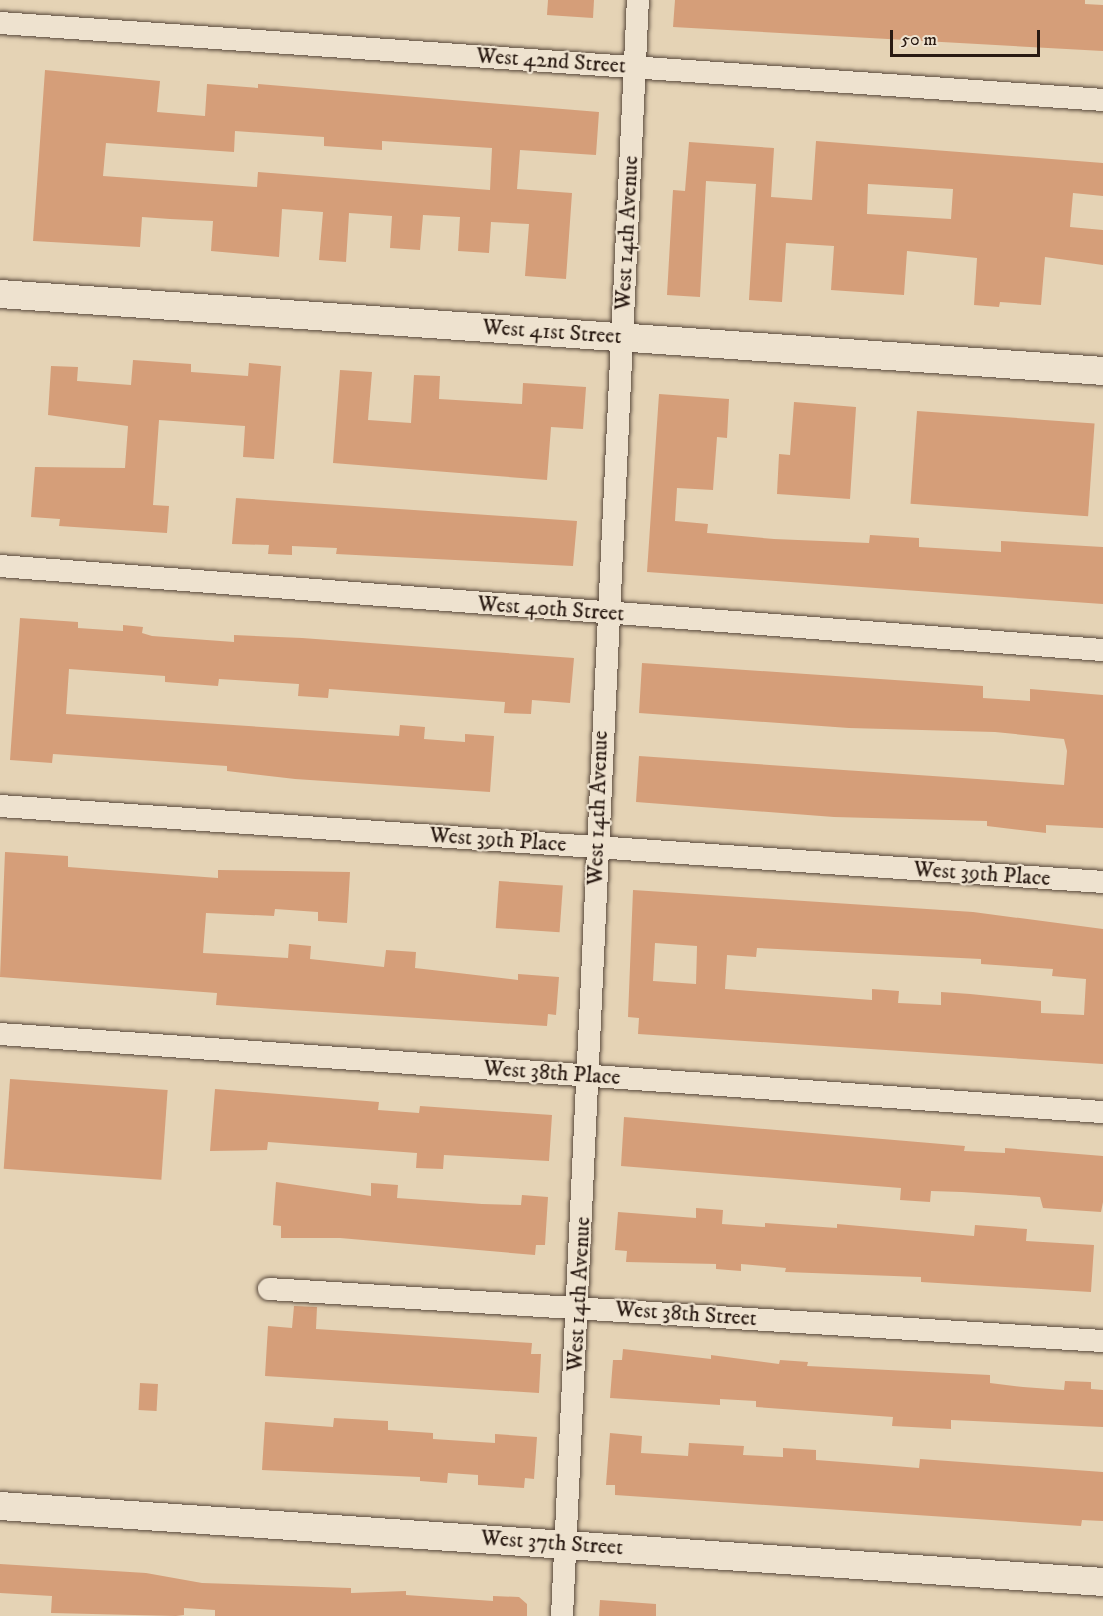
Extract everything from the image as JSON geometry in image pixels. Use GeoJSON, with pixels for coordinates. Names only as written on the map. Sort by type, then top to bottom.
{"type":"FeatureCollection","features":[{"type":"Feature","properties":{"kind":"street","name":"West 14th Avenue"},"geometry":{"type":"LineString","coordinates":[[562,1616],[564,1544],[580,1307],[606,613],[638,0]]}},
{"type":"Feature","properties":{"kind":"street","name":"West 42nd Street"},"geometry":{"type":"LineString","coordinates":[[0,23],[1103,100]]}},
{"type":"Feature","properties":{"kind":"street","name":"West 41st Street"},"geometry":{"type":"LineString","coordinates":[[0,294],[1103,371]]}},
{"type":"Feature","properties":{"kind":"street","name":"West 40th Street"},"geometry":{"type":"LineString","coordinates":[[0,566],[1103,650]]}},
{"type":"Feature","properties":{"kind":"street","name":"West 39th Place"},"geometry":{"type":"LineString","coordinates":[[0,806],[1103,882]]}},
{"type":"Feature","properties":{"kind":"street","name":"West 38th Place"},"geometry":{"type":"LineString","coordinates":[[0,1034],[1103,1112]]}},
{"type":"Feature","properties":{"kind":"street","name":"West 38th Street"},"geometry":{"type":"LineString","coordinates":[[269,1289],[1103,1341]]}},
{"type":"Feature","properties":{"kind":"street","name":"West 37th Street"},"geometry":{"type":"LineString","coordinates":[[0,1506],[1103,1582]]}},
{"type":"Feature","properties":{"kind":"building"},"geometry":{"type":"Polygon","coordinates":[[[548,0],[594,0],[593,18],[547,15],[548,0]]]}},
{"type":"Feature","properties":{"kind":"building"},"geometry":{"type":"Polygon","coordinates":[[[675,0],[1085,0],[1085,4],[1103,5],[1103,51],[673,27],[675,0]]]}},
{"type":"Feature","properties":{"kind":"building"},"geometry":{"type":"Polygon","coordinates":[[[45,70],[160,81],[157,112],[205,116],[207,84],[258,88],[258,84],[599,112],[596,155],[520,150],[517,189],[572,193],[566,279],[525,276],[529,224],[491,222],[489,253],[458,251],[460,217],[423,215],[420,250],[390,248],[392,216],[349,213],[346,262],[319,260],[323,212],[282,209],[279,257],[211,251],[213,221],[142,217],[140,247],[33,241],[45,70]],[[235,131],[234,152],[106,143],[103,176],[257,187],[258,172],[490,190],[492,148],[382,141],[382,150],[324,146],[324,137],[235,131]]]}},
{"type":"Feature","properties":{"kind":"building"},"geometry":{"type":"Polygon","coordinates":[[[816,141],[1103,163],[1103,196],[1073,193],[1070,227],[1103,230],[1103,265],[1045,257],[1041,305],[1000,302],[999,307],[974,305],[977,258],[907,251],[904,295],[831,290],[834,246],[786,243],[782,302],[749,300],[756,184],[706,181],[700,297],[667,295],[673,190],[685,191],[689,142],[774,148],[771,197],[812,200],[816,141]],[[868,184],[867,214],[951,219],[953,189],[868,184]]]}},
{"type":"Feature","properties":{"kind":"building"},"geometry":{"type":"Polygon","coordinates":[[[133,360],[191,364],[191,372],[248,376],[249,363],[281,366],[274,459],[243,457],[245,426],[159,420],[153,505],[169,506],[167,533],[59,526],[60,519],[31,517],[35,467],[125,468],[128,426],[48,415],[51,366],[78,367],[77,381],[131,385],[133,360]]]}},
{"type":"Feature","properties":{"kind":"building"},"geometry":{"type":"Polygon","coordinates":[[[340,370],[372,372],[368,420],[411,423],[414,375],[440,376],[439,399],[522,404],[523,383],[586,387],[583,429],[551,427],[547,480],[333,463],[340,370]]]}},
{"type":"Feature","properties":{"kind":"building"},"geometry":{"type":"Polygon","coordinates":[[[659,394],[729,399],[727,438],[717,437],[713,490],[677,488],[675,521],[708,524],[707,533],[774,539],[869,543],[870,535],[919,538],[919,547],[1001,552],[1001,541],[1103,547],[1103,604],[647,572],[659,394]]]}},
{"type":"Feature","properties":{"kind":"building"},"geometry":{"type":"Polygon","coordinates":[[[794,402],[856,407],[850,499],[777,494],[779,454],[790,455],[794,402]]]}},
{"type":"Feature","properties":{"kind":"building"},"geometry":{"type":"Polygon","coordinates":[[[917,411],[1095,423],[1088,516],[911,504],[917,411]]]}},
{"type":"Feature","properties":{"kind":"building"},"geometry":{"type":"Polygon","coordinates":[[[236,498],[577,521],[573,566],[336,554],[337,548],[292,546],[292,555],[268,554],[269,545],[232,544],[236,498]]]}},
{"type":"Feature","properties":{"kind":"building"},"geometry":{"type":"Polygon","coordinates":[[[20,618],[78,622],[78,628],[123,631],[123,625],[143,627],[142,633],[152,636],[234,642],[234,635],[302,638],[574,658],[570,703],[532,700],[531,714],[504,713],[505,702],[329,689],[328,698],[298,696],[299,684],[219,679],[218,686],[165,682],[165,676],[69,669],[66,714],[399,736],[400,725],[425,727],[424,739],[465,742],[465,734],[494,736],[490,792],[295,779],[227,771],[227,766],[53,754],[52,763],[10,760],[20,618]]]}},
{"type":"Feature","properties":{"kind":"building"},"geometry":{"type":"Polygon","coordinates":[[[642,663],[983,686],[983,698],[1030,701],[1030,689],[1103,695],[1103,828],[1046,825],[1046,833],[987,826],[987,821],[834,817],[636,802],[639,756],[1064,785],[1067,751],[1064,739],[995,732],[849,728],[639,713],[642,663]]]}},
{"type":"Feature","properties":{"kind":"building"},"geometry":{"type":"Polygon","coordinates":[[[5,852],[68,856],[68,867],[218,878],[218,870],[350,872],[347,923],[318,921],[318,912],[275,909],[274,916],[206,913],[203,953],[288,958],[289,944],[311,946],[310,959],[384,967],[386,950],[416,952],[415,968],[518,980],[518,974],[559,977],[556,1015],[548,1014],[547,1026],[274,1009],[216,1005],[217,993],[0,977],[5,852]]]}},
{"type":"Feature","properties":{"kind":"building"},"geometry":{"type":"Polygon","coordinates":[[[499,881],[563,885],[560,932],[496,928],[499,881]]]}},
{"type":"Feature","properties":{"kind":"building"},"geometry":{"type":"Polygon","coordinates":[[[633,890],[973,912],[1103,929],[1103,1064],[638,1034],[639,1018],[628,1017],[633,890]],[[655,943],[653,981],[696,984],[697,946],[655,943]],[[757,948],[756,957],[727,955],[725,989],[872,1000],[872,989],[899,991],[898,1003],[941,1005],[941,992],[970,994],[1041,1001],[1041,1013],[1084,1015],[1086,979],[1052,976],[1053,969],[981,964],[981,959],[757,948]]]}},
{"type":"Feature","properties":{"kind":"building"},"geometry":{"type":"Polygon","coordinates":[[[10,1079],[168,1090],[161,1180],[4,1169],[10,1079]]]}},
{"type":"Feature","properties":{"kind":"building"},"geometry":{"type":"Polygon","coordinates":[[[215,1089],[379,1102],[378,1110],[419,1113],[420,1106],[552,1115],[549,1161],[444,1155],[443,1169],[416,1168],[417,1153],[268,1142],[267,1150],[210,1151],[215,1089]]]}},
{"type":"Feature","properties":{"kind":"building"},"geometry":{"type":"Polygon","coordinates":[[[624,1117],[965,1146],[964,1151],[1005,1153],[1005,1148],[1103,1156],[1103,1202],[1101,1212],[1043,1208],[1040,1197],[962,1192],[931,1191],[930,1202],[900,1200],[901,1188],[621,1166],[624,1117]]]}},
{"type":"Feature","properties":{"kind":"building"},"geometry":{"type":"Polygon","coordinates":[[[276,1182],[371,1196],[371,1183],[398,1185],[397,1198],[482,1204],[521,1205],[522,1195],[548,1197],[545,1245],[536,1245],[535,1255],[340,1238],[281,1238],[281,1226],[273,1225],[276,1182]]]}},
{"type":"Feature","properties":{"kind":"building"},"geometry":{"type":"Polygon","coordinates":[[[696,1208],[723,1210],[722,1224],[765,1227],[765,1223],[837,1228],[837,1224],[974,1236],[975,1225],[1027,1229],[1026,1241],[1094,1245],[1091,1292],[921,1282],[921,1277],[785,1272],[786,1268],[741,1264],[741,1271],[716,1269],[716,1264],[626,1262],[627,1251],[615,1250],[618,1212],[696,1218],[696,1208]]]}},
{"type":"Feature","properties":{"kind":"building"},"geometry":{"type":"Polygon","coordinates":[[[294,1306],[317,1307],[316,1329],[532,1343],[531,1354],[541,1354],[539,1393],[265,1376],[268,1326],[292,1328],[294,1306]]]}},
{"type":"Feature","properties":{"kind":"building"},"geometry":{"type":"Polygon","coordinates":[[[623,1349],[711,1359],[711,1355],[779,1364],[780,1360],[808,1362],[807,1366],[990,1375],[990,1383],[1064,1390],[1065,1381],[1091,1382],[1091,1389],[1103,1390],[1103,1427],[951,1420],[951,1429],[892,1426],[893,1417],[756,1407],[756,1401],[720,1399],[720,1405],[610,1398],[613,1360],[622,1360],[623,1349]]]}},
{"type":"Feature","properties":{"kind":"building"},"geometry":{"type":"Polygon","coordinates":[[[140,1383],[158,1384],[157,1411],[139,1410],[140,1383]]]}},
{"type":"Feature","properties":{"kind":"building"},"geometry":{"type":"Polygon","coordinates":[[[334,1418],[388,1421],[388,1430],[433,1433],[433,1439],[495,1443],[495,1434],[537,1437],[534,1479],[525,1478],[524,1488],[478,1485],[478,1475],[448,1473],[447,1483],[420,1481],[420,1477],[262,1470],[265,1422],[333,1427],[334,1418]]]}},
{"type":"Feature","properties":{"kind":"building"},"geometry":{"type":"Polygon","coordinates":[[[610,1433],[642,1436],[641,1453],[688,1456],[689,1443],[744,1446],[743,1455],[783,1457],[783,1448],[816,1450],[816,1460],[919,1468],[920,1459],[1103,1472],[1103,1521],[1082,1520],[1081,1526],[615,1495],[615,1485],[606,1485],[610,1433]]]}},
{"type":"Feature","properties":{"kind":"building"},"geometry":{"type":"Polygon","coordinates":[[[0,1564],[146,1573],[202,1583],[351,1588],[351,1593],[406,1591],[406,1595],[493,1601],[493,1596],[519,1597],[527,1604],[527,1616],[215,1616],[215,1610],[184,1608],[184,1615],[176,1616],[51,1613],[52,1596],[0,1593],[0,1564]]]}},
{"type":"Feature","properties":{"kind":"building"},"geometry":{"type":"Polygon","coordinates":[[[600,1600],[656,1604],[656,1616],[599,1616],[600,1600]]]}}]}
